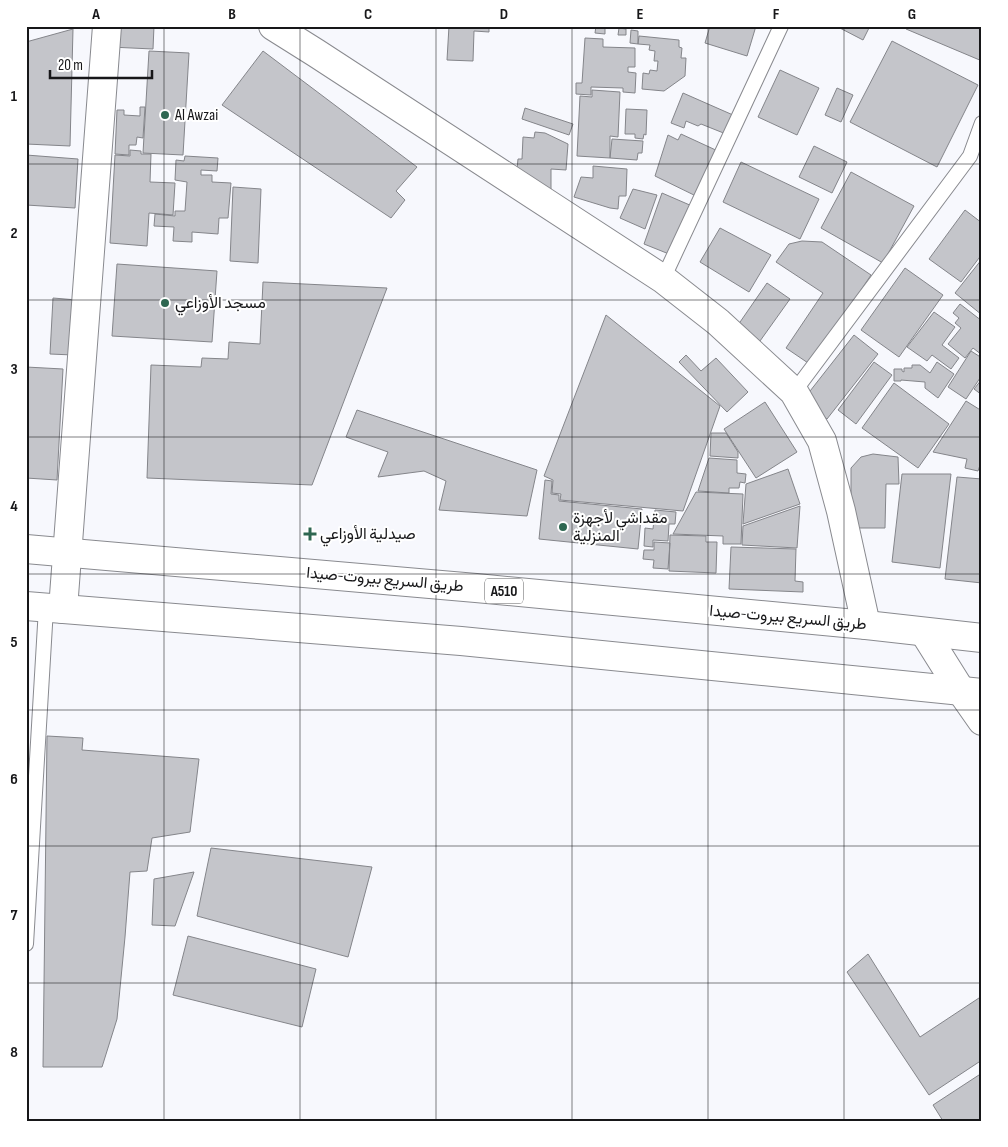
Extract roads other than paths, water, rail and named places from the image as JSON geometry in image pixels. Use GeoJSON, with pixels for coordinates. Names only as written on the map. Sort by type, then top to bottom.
{"type":"FeatureCollection","features":[{"type":"Feature","properties":{"kind":"main road"},"geometry":{"type":"LineString","coordinates":[[108,26],[67,553],[45,607],[461,641],[971,692]]}},
{"type":"Feature","properties":{"kind":"main road"},"geometry":{"type":"LineString","coordinates":[[273,26],[663,279],[718,322],[794,392],[822,441],[841,511],[866,625]]}},
{"type":"Feature","properties":{"kind":"main road","name":"طريق السريع بيروت-صيدا"},"geometry":{"type":"LineString","coordinates":[[26,549],[476,588],[866,625],[982,638]]}},
{"type":"Feature","properties":{"kind":"main road"},"geometry":{"type":"LineString","coordinates":[[924,632],[971,692],[982,721]]}},
{"type":"Feature","properties":{"kind":"lane"},"geometry":{"type":"LineString","coordinates":[[663,279],[781,26]]}},
{"type":"Feature","properties":{"kind":"lane"},"geometry":{"type":"LineString","coordinates":[[794,392],[970,156],[982,123]]}},
{"type":"Feature","properties":{"kind":"lane"},"geometry":{"type":"LineString","coordinates":[[26,944],[45,607]]}},
{"type":"Feature","properties":{"kind":"place","name":"Al Awzai"},"geometry":{"type":"Point","coordinates":[165,115]}},
{"type":"Feature","properties":{"kind":"place","name":"مسجد الأوزاعي"},"geometry":{"type":"Point","coordinates":[165,303]}},
{"type":"Feature","properties":{"kind":"place","name":"مقداشي لأجهزة المنزلية"},"geometry":{"type":"Point","coordinates":[563,527]}},
{"type":"Feature","properties":{"kind":"place","name":"صيدلية الأوزاعي"},"geometry":{"type":"Point","coordinates":[310,534]}}]}
